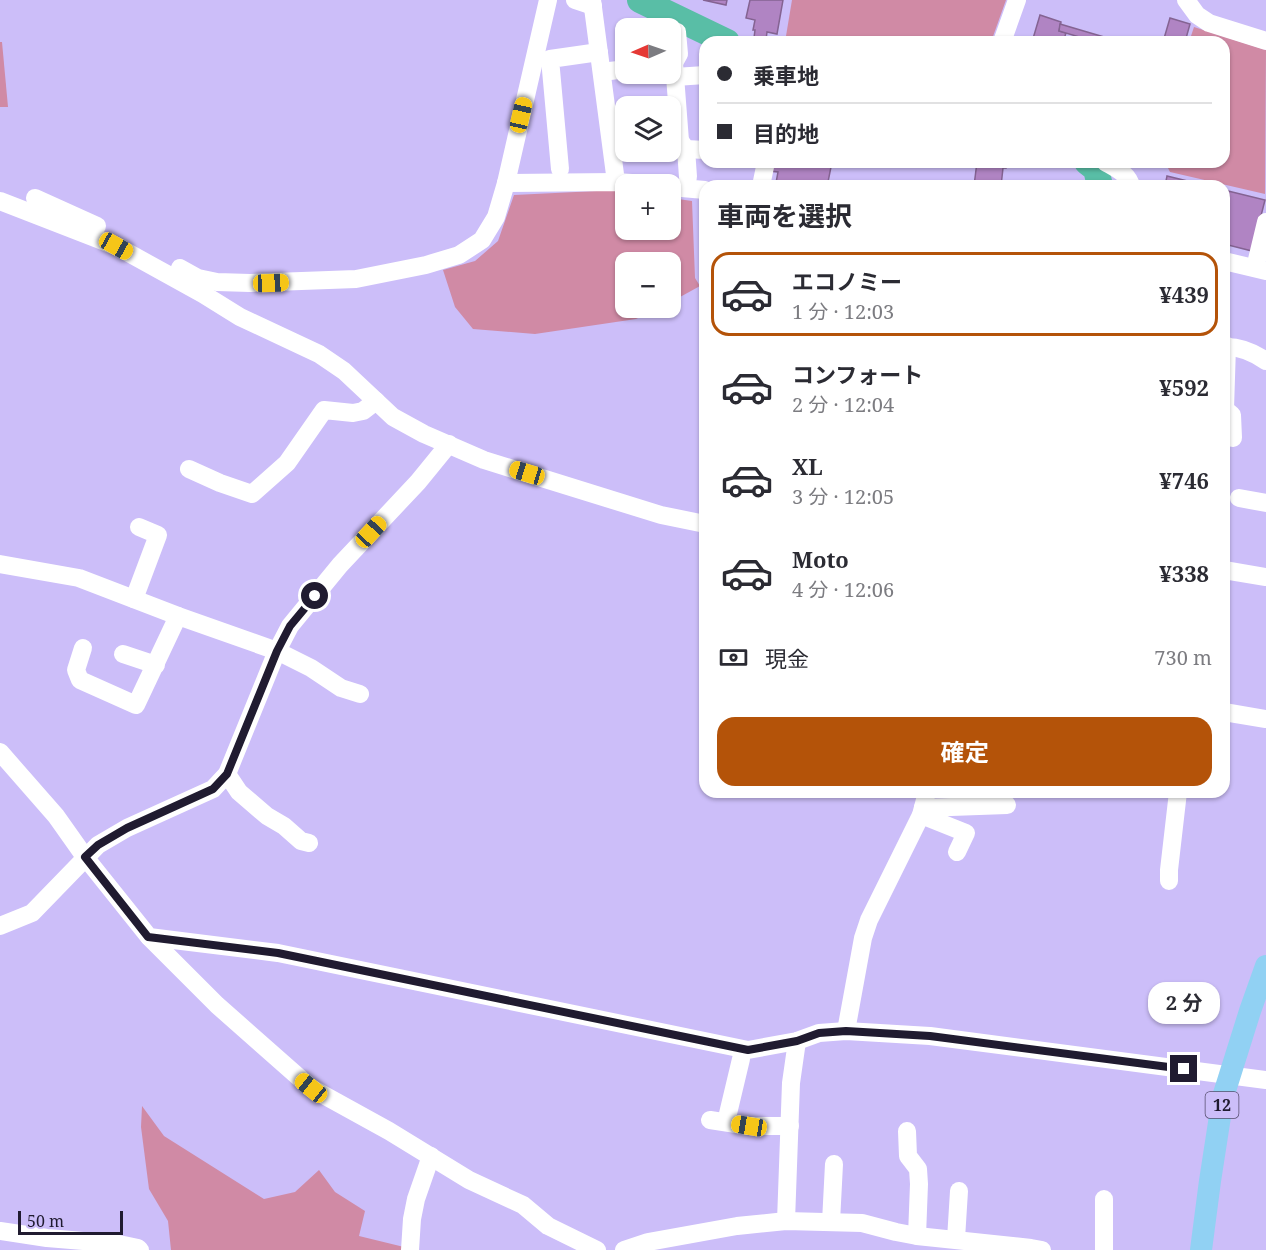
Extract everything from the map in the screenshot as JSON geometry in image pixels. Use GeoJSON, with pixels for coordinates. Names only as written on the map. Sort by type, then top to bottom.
{"type":"FeatureCollection","features":[{"type":"Feature","properties":{"kind":"main road","name":"12"},"geometry":{"type":"LineString","coordinates":[[1201,1250],[1223,1097],[1266,966]]}},
{"type":"Feature","properties":{"kind":"street"},"geometry":{"type":"LineString","coordinates":[[35,198],[118,241],[198,278],[217,282],[250,284],[356,279],[426,265],[459,255],[482,240],[496,217],[506,183],[548,0]]}},
{"type":"Feature","properties":{"kind":"street"},"geometry":{"type":"LineString","coordinates":[[575,0],[593,3],[602,72],[615,129]]}},
{"type":"Feature","properties":{"kind":"street"},"geometry":{"type":"LineString","coordinates":[[1004,36],[1017,0]]}},
{"type":"Feature","properties":{"kind":"street"},"geometry":{"type":"LineString","coordinates":[[1188,2],[1197,15],[1209,23],[1266,41]]}},
{"type":"Feature","properties":{"kind":"street"},"geometry":{"type":"LineString","coordinates":[[560,169],[550,59],[599,52]]}},
{"type":"Feature","properties":{"kind":"street"},"geometry":{"type":"LineString","coordinates":[[602,72],[615,70]]}},
{"type":"Feature","properties":{"kind":"street"},"geometry":{"type":"LineString","coordinates":[[681,70],[699,74]]}},
{"type":"Feature","properties":{"kind":"street"},"geometry":{"type":"LineString","coordinates":[[681,144],[699,149]]}},
{"type":"Feature","properties":{"kind":"street"},"geometry":{"type":"LineString","coordinates":[[681,151],[688,177]]}},
{"type":"Feature","properties":{"kind":"street"},"geometry":{"type":"LineString","coordinates":[[1114,168],[1130,180]]}},
{"type":"Feature","properties":{"kind":"street"},"geometry":{"type":"LineString","coordinates":[[506,183],[615,177]]}},
{"type":"Feature","properties":{"kind":"street"},"geometry":{"type":"LineString","coordinates":[[681,187],[699,189]]}},
{"type":"Feature","properties":{"kind":"street"},"geometry":{"type":"LineString","coordinates":[[0,201],[118,241],[240,317],[319,354],[344,371],[393,417],[424,434],[484,460],[661,515],[699,523]]}},
{"type":"Feature","properties":{"kind":"street"},"geometry":{"type":"LineString","coordinates":[[1230,262],[1259,266],[1266,222]]}},
{"type":"Feature","properties":{"kind":"street"},"geometry":{"type":"LineString","coordinates":[[1230,348],[1256,353],[1266,361]]}},
{"type":"Feature","properties":{"kind":"street"},"geometry":{"type":"LineString","coordinates":[[189,469],[252,494],[287,463],[324,410],[352,413],[363,411],[376,401]]}},
{"type":"Feature","properties":{"kind":"street"},"geometry":{"type":"LineString","coordinates":[[1230,413],[1233,438]]}},
{"type":"Feature","properties":{"kind":"street"},"geometry":{"type":"LineString","coordinates":[[0,926],[32,913],[98,845],[127,828],[213,789],[227,774],[277,651],[290,626],[340,565],[418,482],[449,444]]}},
{"type":"Feature","properties":{"kind":"street"},"geometry":{"type":"LineString","coordinates":[[1239,498],[1266,503]]}},
{"type":"Feature","properties":{"kind":"street"},"geometry":{"type":"LineString","coordinates":[[134,599],[158,535],[139,527]]}},
{"type":"Feature","properties":{"kind":"street"},"geometry":{"type":"LineString","coordinates":[[0,564],[79,578],[277,651],[311,668],[341,688],[360,694]]}},
{"type":"Feature","properties":{"kind":"street"},"geometry":{"type":"LineString","coordinates":[[1230,571],[1266,577]]}},
{"type":"Feature","properties":{"kind":"street"},"geometry":{"type":"LineString","coordinates":[[83,648],[76,670],[80,680],[136,705],[178,616]]}},
{"type":"Feature","properties":{"kind":"street"},"geometry":{"type":"LineString","coordinates":[[123,654],[156,665]]}},
{"type":"Feature","properties":{"kind":"street"},"geometry":{"type":"LineString","coordinates":[[1230,713],[1266,719]]}},
{"type":"Feature","properties":{"kind":"street"},"geometry":{"type":"LineString","coordinates":[[0,752],[56,816],[148,937],[217,1005],[311,1088],[469,1180],[523,1205],[549,1226],[597,1250]]}},
{"type":"Feature","properties":{"kind":"street"},"geometry":{"type":"LineString","coordinates":[[227,774],[239,792],[267,816],[284,826],[301,841],[309,843]]}},
{"type":"Feature","properties":{"kind":"street"},"geometry":{"type":"LineString","coordinates":[[1169,881],[1177,798]]}},
{"type":"Feature","properties":{"kind":"street"},"geometry":{"type":"LineString","coordinates":[[924,805],[1007,805]]}},
{"type":"Feature","properties":{"kind":"street"},"geometry":{"type":"LineString","coordinates":[[924,805],[966,833],[957,852]]}},
{"type":"Feature","properties":{"kind":"street"},"geometry":{"type":"LineString","coordinates":[[846,1031],[863,938],[869,920],[924,805]]}},
{"type":"Feature","properties":{"kind":"street"},"geometry":{"type":"LineString","coordinates":[[148,937],[278,953],[748,1050],[797,1041],[819,1033],[846,1031],[930,1036],[1266,1080]]}},
{"type":"Feature","properties":{"kind":"street"},"geometry":{"type":"LineString","coordinates":[[786,1221],[791,1083],[797,1041]]}},
{"type":"Feature","properties":{"kind":"street"},"geometry":{"type":"LineString","coordinates":[[741,1059],[718,1121],[749,1126],[790,1126]]}},
{"type":"Feature","properties":{"kind":"street"},"geometry":{"type":"LineString","coordinates":[[907,1131],[908,1155],[918,1169],[917,1236]]}},
{"type":"Feature","properties":{"kind":"street"},"geometry":{"type":"LineString","coordinates":[[410,1250],[416,1199],[430,1156]]}},
{"type":"Feature","properties":{"kind":"street"},"geometry":{"type":"LineString","coordinates":[[831,1222],[834,1164]]}},
{"type":"Feature","properties":{"kind":"street"},"geometry":{"type":"LineString","coordinates":[[956,1239],[959,1191]]}},
{"type":"Feature","properties":{"kind":"street"},"geometry":{"type":"LineString","coordinates":[[1104,1199],[1104,1250]]}},
{"type":"Feature","properties":{"kind":"street"},"geometry":{"type":"LineString","coordinates":[[624,1250],[648,1242],[737,1226],[786,1221],[861,1223],[917,1236],[1042,1250]]}},
{"type":"Feature","properties":{"kind":"street"},"geometry":{"type":"LineString","coordinates":[[0,1231],[47,1238],[119,1244],[140,1250]]}},
{"type":"Feature","properties":{"kind":"shaded area"},"geometry":{"type":"Polygon","coordinates":[[[792,0],[1006,0],[993,36],[786,36],[792,0]]]}},
{"type":"Feature","properties":{"kind":"shaded area"},"geometry":{"type":"Polygon","coordinates":[[[1194,27],[1222,36],[1191,36],[1194,27]]]}},
{"type":"Feature","properties":{"kind":"shaded area"},"geometry":{"type":"Polygon","coordinates":[[[1230,38],[1266,50],[1265,194],[1230,186],[1230,180],[1205,180],[1170,172],[1168,168],[1230,168],[1230,38]]]}},
{"type":"Feature","properties":{"kind":"shaded area"},"geometry":{"type":"Polygon","coordinates":[[[0,42],[2,42],[8,107],[0,107],[0,42]]]}},
{"type":"Feature","properties":{"kind":"shaded area"},"geometry":{"type":"Polygon","coordinates":[[[615,190],[615,240],[681,240],[681,199],[692,201],[695,278],[699,287],[681,296],[681,252],[615,252],[615,318],[638,318],[535,334],[473,329],[455,307],[443,270],[475,261],[498,241],[514,195],[615,190]]]}},
{"type":"Feature","properties":{"kind":"shaded area"},"geometry":{"type":"Polygon","coordinates":[[[142,1106],[164,1136],[264,1199],[295,1192],[319,1170],[335,1192],[365,1211],[359,1236],[404,1247],[403,1250],[171,1250],[168,1221],[149,1189],[141,1127],[142,1106]]]}},
{"type":"Feature","properties":{"kind":"building"},"geometry":{"type":"Polygon","coordinates":[[[703,0],[727,0],[726,5],[703,0]]]}},
{"type":"Feature","properties":{"kind":"building"},"geometry":{"type":"Polygon","coordinates":[[[750,0],[783,0],[777,34],[767,32],[766,36],[754,36],[755,20],[746,18],[750,0]]]}},
{"type":"Feature","properties":{"kind":"building"},"geometry":{"type":"Polygon","coordinates":[[[1040,15],[1061,22],[1059,31],[1066,33],[1065,36],[1034,36],[1040,15]]]}},
{"type":"Feature","properties":{"kind":"building"},"geometry":{"type":"Polygon","coordinates":[[[1170,18],[1190,24],[1187,36],[1165,36],[1170,18]]]}},
{"type":"Feature","properties":{"kind":"building"},"geometry":{"type":"Polygon","coordinates":[[[1060,24],[1101,36],[1076,36],[1059,31],[1060,24]]]}},
{"type":"Feature","properties":{"kind":"building"},"geometry":{"type":"Polygon","coordinates":[[[770,168],[831,168],[828,180],[777,180],[778,172],[769,171],[770,168]]]}},
{"type":"Feature","properties":{"kind":"building"},"geometry":{"type":"Polygon","coordinates":[[[976,168],[1003,168],[1002,180],[975,180],[976,168]]]}},
{"type":"Feature","properties":{"kind":"building"},"geometry":{"type":"Polygon","coordinates":[[[1167,176],[1183,180],[1166,180],[1167,176]]]}},
{"type":"Feature","properties":{"kind":"building"},"geometry":{"type":"Polygon","coordinates":[[[1230,191],[1265,200],[1252,251],[1230,246],[1230,191]]]}},
{"type":"Feature","properties":{"kind":"waterway"},"geometry":{"type":"LineString","coordinates":[[640,0],[715,36]]}},
{"type":"Feature","properties":{"kind":"waterway"},"geometry":{"type":"LineString","coordinates":[[1095,168],[1099,180]]}},
{"type":"Feature","properties":{"kind":"route"},"geometry":{"type":"LineString","coordinates":[[315,596],[290,626],[277,651],[227,774],[213,789],[127,828],[98,845],[85,857],[148,937],[278,953],[748,1050],[797,1041],[819,1033],[846,1031],[930,1036],[1184,1069]]}}]}
